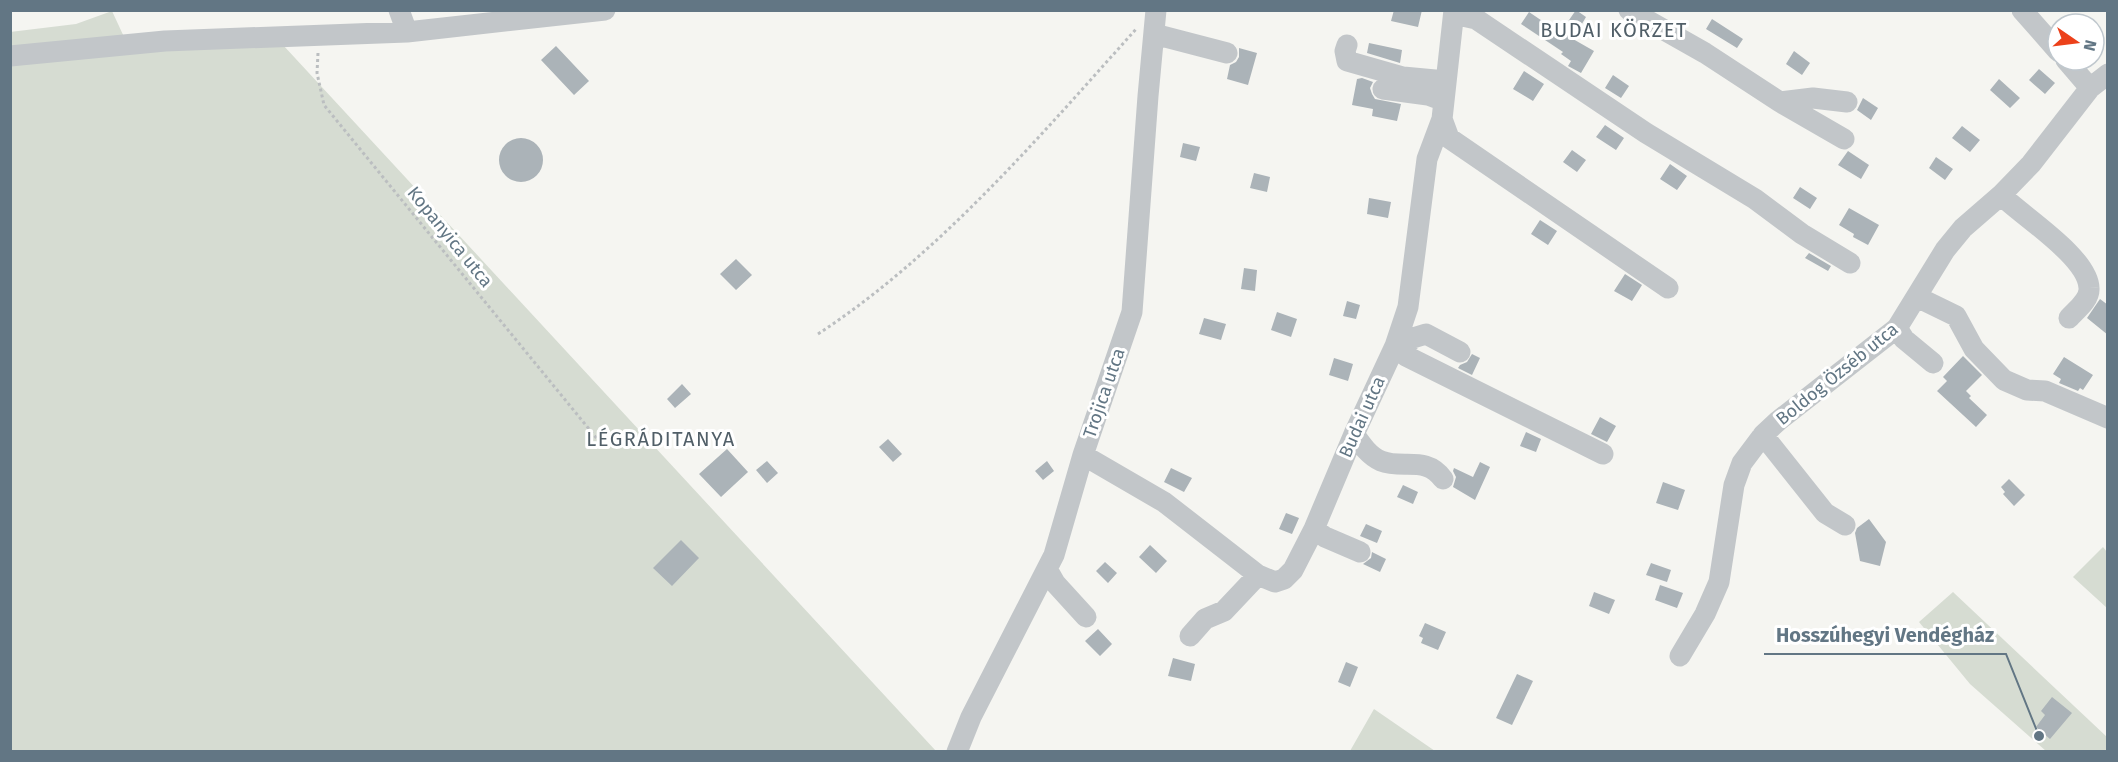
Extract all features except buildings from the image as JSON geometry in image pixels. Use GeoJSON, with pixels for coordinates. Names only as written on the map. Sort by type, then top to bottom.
{"type":"FeatureCollection","features":[{"type":"Feature","properties":{"kind":"street"},"geometry":{"type":"LineString","coordinates":[[399,10],[407,32]]}},
{"type":"Feature","properties":{"kind":"street"},"geometry":{"type":"LineString","coordinates":[[10,56],[165,41],[407,32],[605,10]]}},
{"type":"Feature","properties":{"kind":"street"},"geometry":{"type":"LineString","coordinates":[[1629,10],[1705,53],[1780,102],[1844,139]]}},
{"type":"Feature","properties":{"kind":"street"},"geometry":{"type":"LineString","coordinates":[[2022,10],[2046,37]]}},
{"type":"Feature","properties":{"kind":"street"},"geometry":{"type":"LineString","coordinates":[[1454,12],[1476,19],[1646,133],[1755,199],[1802,234],[1850,263]]}},
{"type":"Feature","properties":{"kind":"street","name":"Budai utca"},"geometry":{"type":"LineString","coordinates":[[1258,575],[1275,582],[1284,579],[1293,570],[1314,530],[1354,434],[1397,349],[1408,307],[1427,159],[1444,101],[1454,12]]}},
{"type":"Feature","properties":{"kind":"street"},"geometry":{"type":"LineString","coordinates":[[1155,21],[1227,53]]}},
{"type":"Feature","properties":{"kind":"street","name":"Trojica utca"},"geometry":{"type":"LineString","coordinates":[[957,752],[971,717],[1054,555],[1083,455],[1132,312],[1155,21]]}},
{"type":"Feature","properties":{"kind":"street"},"geometry":{"type":"LineString","coordinates":[[1347,45],[1345,51],[1347,61],[1403,77],[1444,101]]}},
{"type":"Feature","properties":{"kind":"street"},"geometry":{"type":"LineString","coordinates":[[2077,72],[2091,88]]}},
{"type":"Feature","properties":{"kind":"street","name":"Boldog Özséb utca"},"geometry":{"type":"LineString","coordinates":[[1680,656],[1705,614],[1719,582],[1734,485],[1742,464],[1763,435],[1897,328],[1945,250],[1963,228],[2001,195],[2031,164],[2091,88],[2108,74]]}},
{"type":"Feature","properties":{"kind":"street"},"geometry":{"type":"LineString","coordinates":[[1383,88],[1428,95],[1444,101]]}},
{"type":"Feature","properties":{"kind":"street"},"geometry":{"type":"LineString","coordinates":[[1780,102],[1813,98],[1847,102]]}},
{"type":"Feature","properties":{"kind":"street"},"geometry":{"type":"LineString","coordinates":[[1444,101],[1449,138],[1668,288]]}},
{"type":"Feature","properties":{"kind":"street"},"geometry":{"type":"LineString","coordinates":[[2001,195],[2014,209],[2056,240],[2084,271],[2089,288],[2087,298],[2068,318]]}},
{"type":"Feature","properties":{"kind":"street"},"geometry":{"type":"LineString","coordinates":[[1917,297],[1956,316],[1974,349],[2004,380],[2027,390],[2045,391],[2108,418]]}},
{"type":"Feature","properties":{"kind":"street"},"geometry":{"type":"LineString","coordinates":[[1897,328],[1904,339],[1933,363]]}},
{"type":"Feature","properties":{"kind":"street"},"geometry":{"type":"LineString","coordinates":[[1460,352],[1426,334],[1413,338],[1397,349],[1406,356],[1603,454]]}},
{"type":"Feature","properties":{"kind":"street"},"geometry":{"type":"LineString","coordinates":[[1354,434],[1365,449],[1380,460],[1394,464],[1412,463],[1428,467],[1437,470],[1443,479]]}},
{"type":"Feature","properties":{"kind":"street"},"geometry":{"type":"LineString","coordinates":[[1763,435],[1825,513],[1845,525]]}},
{"type":"Feature","properties":{"kind":"street"},"geometry":{"type":"LineString","coordinates":[[1083,455],[1164,502],[1258,575],[1224,611],[1205,619],[1190,636]]}},
{"type":"Feature","properties":{"kind":"street"},"geometry":{"type":"LineString","coordinates":[[1314,530],[1360,552]]}},
{"type":"Feature","properties":{"kind":"street"},"geometry":{"type":"LineString","coordinates":[[1047,569],[1055,583],[1086,616]]}},
{"type":"Feature","properties":{"kind":"path"},"geometry":{"type":"LineString","coordinates":[[818,334],[891,281],[993,186],[1144,20],[1155,21]]}},
{"type":"Feature","properties":{"kind":"path","name":"Kopanyica utca"},"geometry":{"type":"LineString","coordinates":[[319,36],[317,73],[324,105],[598,440]]}},
{"type":"Feature","properties":{"kind":"shaded area"},"geometry":{"type":"Polygon","coordinates":[[[112,11],[131,52],[283,45],[936,751],[11,751],[10,32],[76,24],[112,11]]]}},
{"type":"Feature","properties":{"kind":"shaded area"},"geometry":{"type":"Polygon","coordinates":[[[2103,547],[2107,552],[2107,608],[2073,577],[2103,547]]]}},
{"type":"Feature","properties":{"kind":"shaded area"},"geometry":{"type":"Polygon","coordinates":[[[1953,592],[2107,737],[2105,751],[2046,751],[1970,684],[1919,622],[1953,592]]]}},
{"type":"Feature","properties":{"kind":"shaded area"},"geometry":{"type":"Polygon","coordinates":[[[1374,709],[1435,751],[1350,751],[1374,709]]]}},
{"type":"Feature","properties":{"kind":"place","name":"Hosszúhegyi Vendégház"},"geometry":{"type":"Point","coordinates":[2039,736]}},
{"type":"Feature","properties":{"kind":"district","name":"BUDAI KÖRZET"},"geometry":{"type":"Point","coordinates":[1614,30]}},
{"type":"Feature","properties":{"kind":"district","name":"LÉGRÁDITANYA"},"geometry":{"type":"Point","coordinates":[661,439]}}]}
